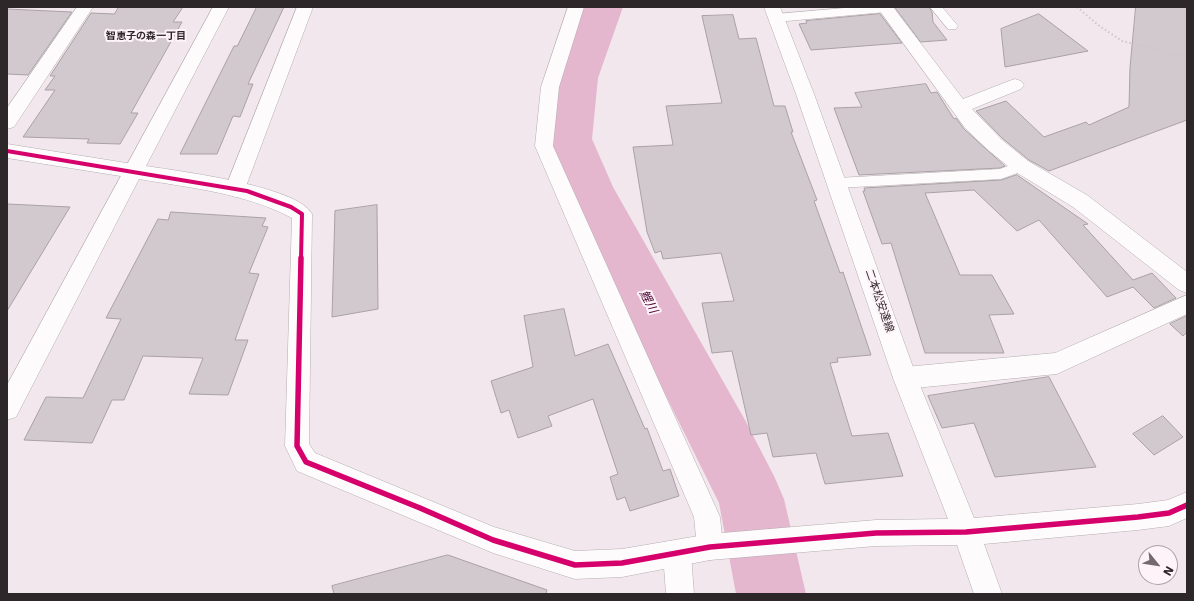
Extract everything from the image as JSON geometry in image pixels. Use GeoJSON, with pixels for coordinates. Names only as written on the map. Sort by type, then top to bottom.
{"type":"FeatureCollection","features":[{"type":"Feature","properties":{"kind":"street"},"geometry":{"type":"LineString","coordinates":[[7,122],[85,7]]}},
{"type":"Feature","properties":{"kind":"street"},"geometry":{"type":"LineString","coordinates":[[7,409],[221,7]]}},
{"type":"Feature","properties":{"kind":"street"},"geometry":{"type":"LineString","coordinates":[[235,189],[305,7]]}},
{"type":"Feature","properties":{"kind":"street"},"geometry":{"type":"LineString","coordinates":[[576,7],[550,87],[544,146],[707,517],[710,547]]}},
{"type":"Feature","properties":{"kind":"street"},"geometry":{"type":"LineString","coordinates":[[885,8],[972,123],[994,144],[1021,166],[1080,201],[1187,284]]}},
{"type":"Feature","properties":{"kind":"street","name":"二本松安達線"},"geometry":{"type":"LineString","coordinates":[[774,13],[837,183],[905,378],[966,532],[988,594]]}},
{"type":"Feature","properties":{"kind":"street"},"geometry":{"type":"LineString","coordinates":[[960,106],[1015,85]]}},
{"type":"Feature","properties":{"kind":"street"},"geometry":{"type":"LineString","coordinates":[[7,151],[247,191],[291,207],[302,214],[297,446],[306,462],[420,508],[493,540],[575,565],[622,563],[710,547],[876,533],[966,532],[1138,517],[1169,513],[1187,505]]}},
{"type":"Feature","properties":{"kind":"street"},"geometry":{"type":"LineString","coordinates":[[905,378],[1057,363],[1187,304]]}},
{"type":"Feature","properties":{"kind":"street"},"geometry":{"type":"LineString","coordinates":[[677,554],[680,594]]}},
{"type":"Feature","properties":{"kind":"lane"},"geometry":{"type":"LineString","coordinates":[[936,7],[952,26]]}},
{"type":"Feature","properties":{"kind":"lane"},"geometry":{"type":"LineString","coordinates":[[774,13],[885,8]]}},
{"type":"Feature","properties":{"kind":"lane"},"geometry":{"type":"LineString","coordinates":[[837,183],[1001,174],[1021,166]]}},
{"type":"Feature","properties":{"kind":"path"},"geometry":{"type":"LineString","coordinates":[[1077,7],[1098,25],[1122,41],[1187,57]]}},
{"type":"Feature","properties":{"kind":"building"},"geometry":{"type":"Polygon","coordinates":[[[119,7],[183,7],[173,22],[182,22],[131,113],[138,113],[120,144],[87,143],[89,139],[23,137],[55,90],[45,90],[55,76],[50,76],[91,13],[114,14],[119,7]]]}},
{"type":"Feature","properties":{"kind":"building"},"geometry":{"type":"Polygon","coordinates":[[[257,7],[284,7],[248,84],[253,84],[240,117],[233,116],[217,154],[180,154],[234,46],[237,46],[257,7]]]}},
{"type":"Feature","properties":{"kind":"building"},"geometry":{"type":"Polygon","coordinates":[[[895,7],[929,7],[932,12],[933,22],[947,40],[921,42],[895,7]]]}},
{"type":"Feature","properties":{"kind":"building"},"geometry":{"type":"Polygon","coordinates":[[[1136,7],[1187,7],[1187,120],[1049,171],[1029,160],[1002,138],[976,111],[1006,101],[1044,137],[1086,122],[1089,125],[1129,107],[1130,68],[1136,7]]]}},
{"type":"Feature","properties":{"kind":"building"},"geometry":{"type":"Polygon","coordinates":[[[7,9],[72,12],[28,75],[7,74],[7,9]]]}},
{"type":"Feature","properties":{"kind":"building"},"geometry":{"type":"Polygon","coordinates":[[[880,14],[902,43],[811,50],[799,24],[807,23],[806,21],[880,14]]]}},
{"type":"Feature","properties":{"kind":"building"},"geometry":{"type":"Polygon","coordinates":[[[1039,14],[1088,51],[1005,67],[1001,29],[1039,14]]]}},
{"type":"Feature","properties":{"kind":"building"},"geometry":{"type":"Polygon","coordinates":[[[733,15],[739,39],[756,38],[774,106],[785,106],[793,132],[791,132],[817,200],[814,201],[840,273],[843,272],[871,355],[837,358],[838,362],[830,363],[852,436],[888,433],[903,476],[825,484],[816,453],[773,457],[767,433],[751,435],[732,351],[712,353],[702,303],[734,301],[721,253],[663,259],[661,251],[655,253],[647,232],[633,147],[673,145],[666,106],[722,103],[702,16],[733,15]]]}},
{"type":"Feature","properties":{"kind":"building"},"geometry":{"type":"Polygon","coordinates":[[[926,84],[931,93],[937,92],[954,119],[956,118],[964,129],[1005,166],[1000,168],[859,175],[834,108],[862,107],[855,93],[926,84]]]}},
{"type":"Feature","properties":{"kind":"building"},"geometry":{"type":"Polygon","coordinates":[[[1017,175],[1088,224],[1083,225],[1133,280],[1152,273],[1176,298],[1154,308],[1133,287],[1107,297],[1039,220],[1017,231],[974,190],[925,193],[960,275],[992,275],[1014,314],[989,315],[1004,353],[925,353],[891,243],[882,244],[863,191],[865,191],[864,188],[1001,180],[1017,175]]]}},
{"type":"Feature","properties":{"kind":"building"},"geometry":{"type":"Polygon","coordinates":[[[7,204],[70,207],[7,311],[7,204]]]}},
{"type":"Feature","properties":{"kind":"building"},"geometry":{"type":"Polygon","coordinates":[[[377,205],[378,309],[332,317],[335,211],[377,205]]]}},
{"type":"Feature","properties":{"kind":"building"},"geometry":{"type":"Polygon","coordinates":[[[171,212],[266,218],[262,226],[268,227],[249,273],[259,274],[235,340],[248,340],[228,395],[189,394],[203,358],[143,356],[124,400],[112,400],[92,443],[24,440],[46,397],[83,398],[121,319],[106,318],[158,219],[168,220],[171,212]]]}},
{"type":"Feature","properties":{"kind":"building"},"geometry":{"type":"Polygon","coordinates":[[[564,309],[575,356],[608,344],[645,429],[647,428],[663,471],[670,469],[679,496],[630,511],[625,497],[617,500],[610,477],[618,474],[593,399],[548,416],[552,426],[518,438],[509,410],[501,413],[491,381],[533,367],[524,316],[564,309]]]}},
{"type":"Feature","properties":{"kind":"building"},"geometry":{"type":"Polygon","coordinates":[[[1187,316],[1187,332],[1183,336],[1170,324],[1187,316]]]}},
{"type":"Feature","properties":{"kind":"building"},"geometry":{"type":"Polygon","coordinates":[[[1049,377],[1096,467],[995,477],[974,423],[942,428],[928,396],[1049,377]]]}},
{"type":"Feature","properties":{"kind":"building"},"geometry":{"type":"Polygon","coordinates":[[[1163,416],[1183,437],[1154,455],[1133,434],[1163,416]]]}},
{"type":"Feature","properties":{"kind":"building"},"geometry":{"type":"Polygon","coordinates":[[[448,555],[547,590],[546,594],[334,594],[332,586],[448,555]]]}},
{"type":"Feature","properties":{"kind":"waterway","name":"鯉川"},"geometry":{"type":"LineString","coordinates":[[602,7],[576,78],[568,139],[589,190],[723,442],[751,499],[771,594]]}},
{"type":"Feature","properties":{"kind":"cycle path"},"geometry":{"type":"LineString","coordinates":[[7,151],[247,191],[291,207],[302,214],[297,446],[306,462],[420,508],[493,540],[575,565],[622,563],[710,547],[876,533],[966,532],[1138,517],[1169,513],[1187,505]]}},
{"type":"Feature","properties":{"kind":"district","name":"智恵子の森一丁目"},"geometry":{"type":"Point","coordinates":[146,36]}}]}
